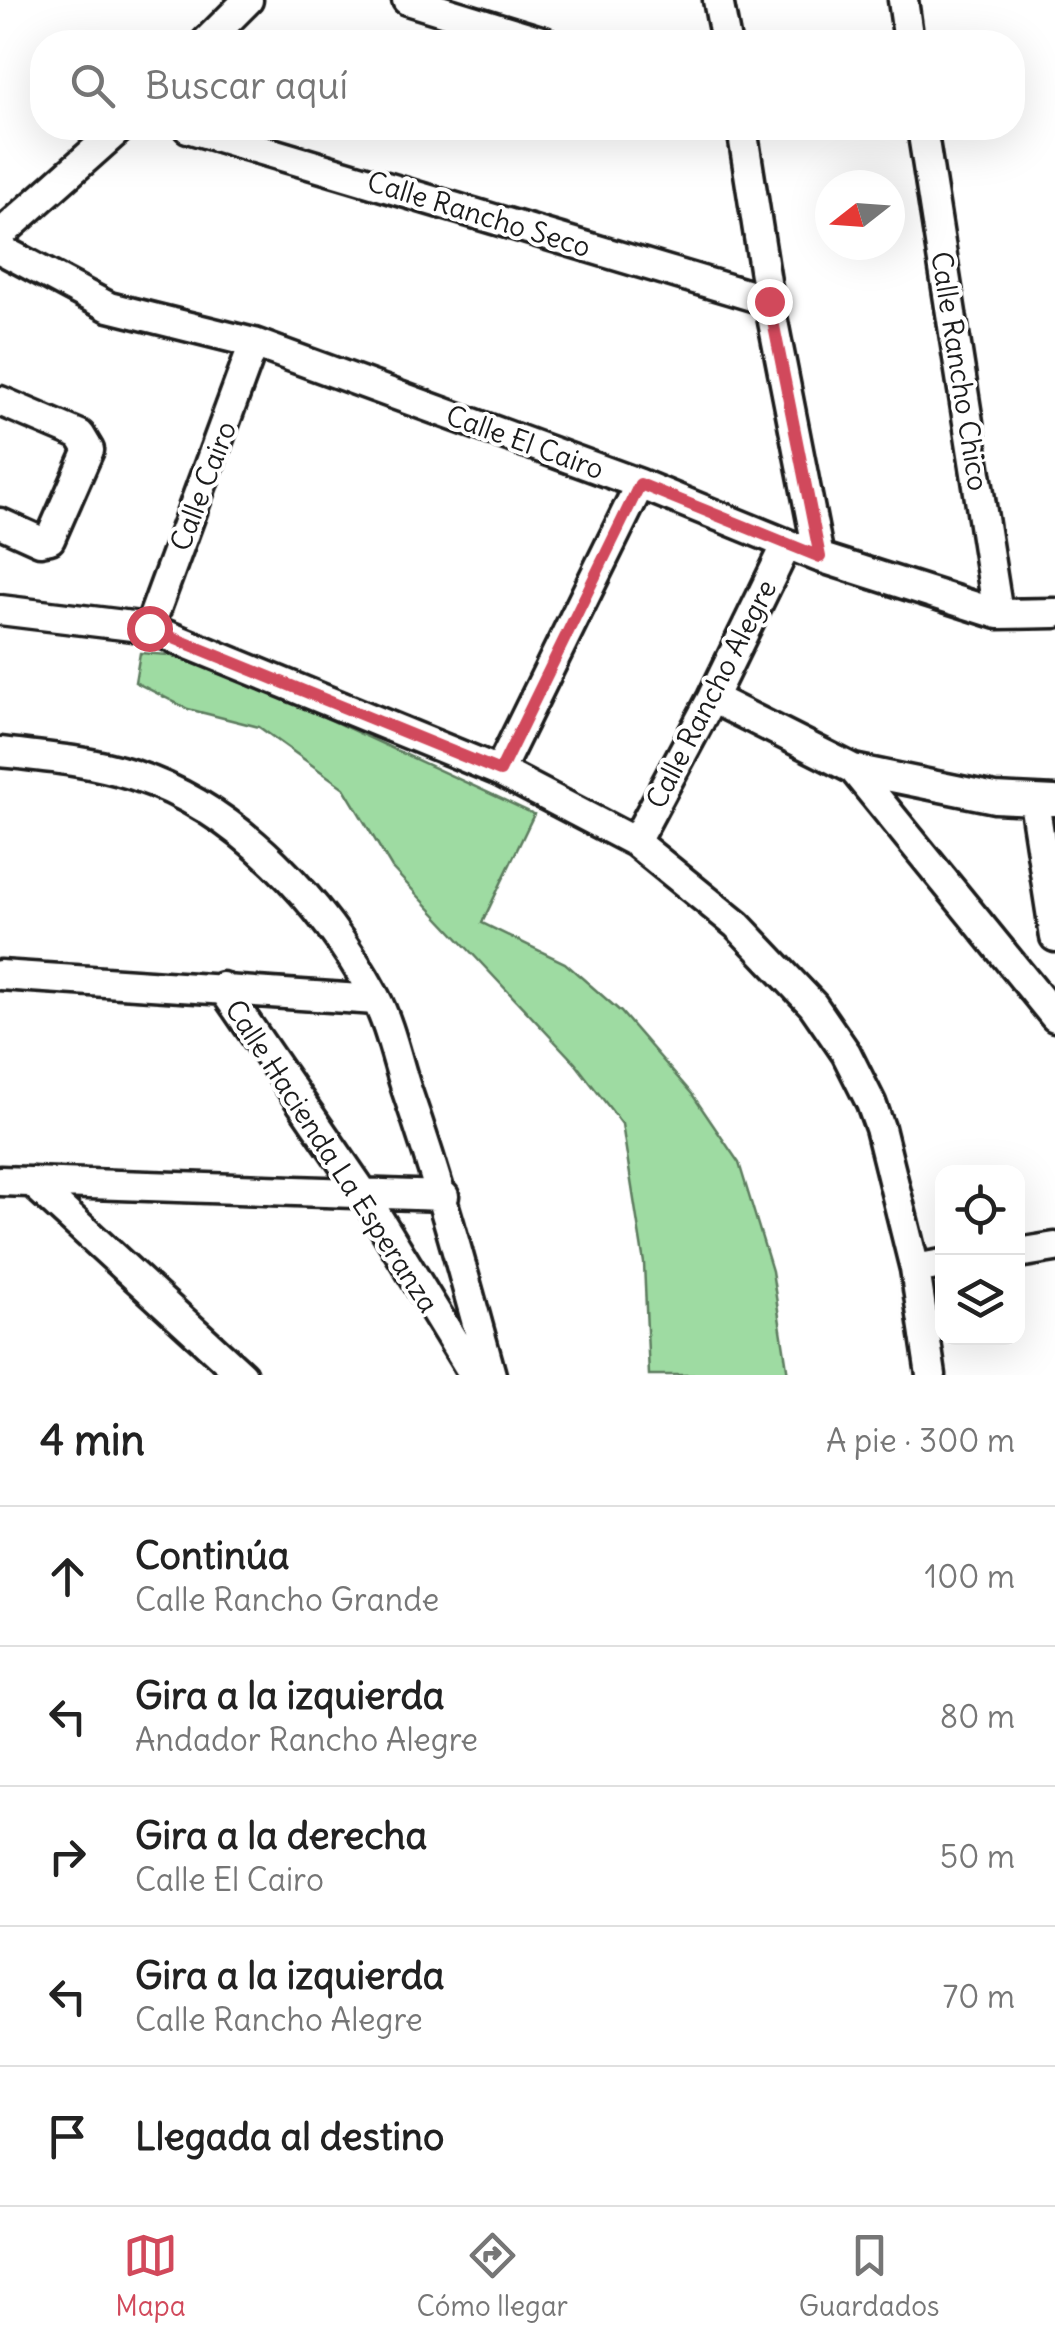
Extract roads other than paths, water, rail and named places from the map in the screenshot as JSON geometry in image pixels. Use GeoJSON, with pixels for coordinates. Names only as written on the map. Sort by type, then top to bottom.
{"type":"FeatureCollection","features":[{"type":"Feature","properties":{"kind":"street"},"geometry":{"type":"LineString","coordinates":[[218,30],[248,0]]}},
{"type":"Feature","properties":{"kind":"street"},"geometry":{"type":"LineString","coordinates":[[407,0],[505,30]]}},
{"type":"Feature","properties":{"kind":"street"},"geometry":{"type":"LineString","coordinates":[[718,0],[724,30]]}},
{"type":"Feature","properties":{"kind":"street"},"geometry":{"type":"LineString","coordinates":[[903,0],[907,30]]}},
{"type":"Feature","properties":{"kind":"street"},"geometry":{"type":"LineString","coordinates":[[0,235],[107,140]]}},
{"type":"Feature","properties":{"kind":"street","name":"Calle Rancho Seco"},"geometry":{"type":"LineString","coordinates":[[228,140],[769,301]]}},
{"type":"Feature","properties":{"kind":"street"},"geometry":{"type":"LineString","coordinates":[[744,140],[769,301],[820,557]]}},
{"type":"Feature","properties":{"kind":"street","name":"Calle Rancho Chico"},"geometry":{"type":"LineString","coordinates":[[924,140],[998,614]]}},
{"type":"Feature","properties":{"kind":"street","name":"Calle El Cairo"},"geometry":{"type":"LineString","coordinates":[[0,249],[109,307],[254,343],[640,484],[820,557],[998,614],[1055,613]]}},
{"type":"Feature","properties":{"kind":"street","name":"Calle Cairo"},"geometry":{"type":"LineString","coordinates":[[149,628],[254,343]]}},
{"type":"Feature","properties":{"kind":"street"},"geometry":{"type":"LineString","coordinates":[[0,401],[80,435],[88,450],[50,539],[40,541],[0,523]]}},
{"type":"Feature","properties":{"kind":"street"},"geometry":{"type":"LineString","coordinates":[[500,771],[640,484]]}},
{"type":"Feature","properties":{"kind":"street","name":"Calle Rancho Alegre"},"geometry":{"type":"LineString","coordinates":[[636,842],[787,544]]}},
{"type":"Feature","properties":{"kind":"street"},"geometry":{"type":"LineString","coordinates":[[0,610],[149,628],[500,771],[636,842],[737,925],[791,979],[832,1030],[859,1078],[929,1266],[932,1375]]}},
{"type":"Feature","properties":{"kind":"street"},"geometry":{"type":"LineString","coordinates":[[712,698],[853,769],[995,798],[1044,801],[1055,937]]}},
{"type":"Feature","properties":{"kind":"street"},"geometry":{"type":"LineString","coordinates":[[0,752],[75,760],[138,776],[196,804],[241,835],[304,894],[376,1000],[444,1196],[490,1375]]}},
{"type":"Feature","properties":{"kind":"street"},"geometry":{"type":"LineString","coordinates":[[853,769],[1055,1017]]}},
{"type":"Feature","properties":{"kind":"street"},"geometry":{"type":"LineString","coordinates":[[0,975],[376,1000]]}},
{"type":"Feature","properties":{"kind":"street","name":"Calle Hacienda La Esperanza"},"geometry":{"type":"LineString","coordinates":[[222,988],[363,1194],[474,1375]]}},
{"type":"Feature","properties":{"kind":"street"},"geometry":{"type":"LineString","coordinates":[[0,1181],[444,1196]]}},
{"type":"Feature","properties":{"kind":"street"},"geometry":{"type":"LineString","coordinates":[[32,1182],[242,1375]]}},
{"type":"Feature","properties":{"kind":"street"},"geometry":{"type":"LineString","coordinates":[[1025,1251],[1055,1246]]}}]}
